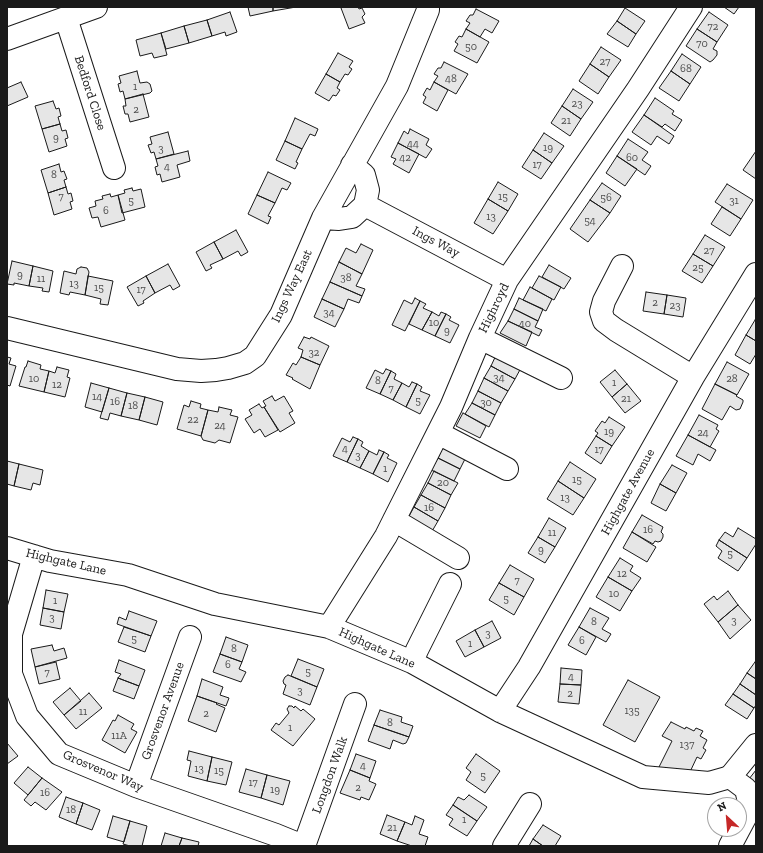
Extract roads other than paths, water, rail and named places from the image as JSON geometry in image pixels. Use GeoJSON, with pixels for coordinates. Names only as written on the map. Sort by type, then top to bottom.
{"type":"FeatureCollection","features":[{"type":"Feature","properties":{"kind":"street"},"geometry":{"type":"LineString","coordinates":[[7,39],[96,7]]}},
{"type":"Feature","properties":{"kind":"street","name":"Ings Way East"},"geometry":{"type":"LineString","coordinates":[[7,328],[177,369],[201,371],[216,370],[245,363],[255,356],[281,316],[323,218],[397,86],[428,7]]}},
{"type":"Feature","properties":{"kind":"street","name":"Highroyd"},"geometry":{"type":"LineString","coordinates":[[329,627],[386,536],[451,407],[480,338],[507,280],[638,89],[691,7]]}},
{"type":"Feature","properties":{"kind":"street","name":"Bedford Close"},"geometry":{"type":"LineString","coordinates":[[66,18],[114,168]]}},
{"type":"Feature","properties":{"kind":"street"},"geometry":{"type":"LineString","coordinates":[[323,218],[339,219],[352,217],[365,205],[368,190],[364,175],[352,165]]}},
{"type":"Feature","properties":{"kind":"street","name":"Ings Way"},"geometry":{"type":"LineString","coordinates":[[365,205],[507,280]]}},
{"type":"Feature","properties":{"kind":"street"},"geometry":{"type":"LineString","coordinates":[[622,266],[604,301],[601,312],[604,321],[616,330],[693,377]]}},
{"type":"Feature","properties":{"kind":"street","name":"Highgate Avenue"},"geometry":{"type":"LineString","coordinates":[[500,711],[529,667],[693,377],[756,274]]}},
{"type":"Feature","properties":{"kind":"street"},"geometry":{"type":"LineString","coordinates":[[480,338],[561,378]]}},
{"type":"Feature","properties":{"kind":"street"},"geometry":{"type":"LineString","coordinates":[[438,433],[507,469]]}},
{"type":"Feature","properties":{"kind":"street"},"geometry":{"type":"LineString","coordinates":[[394,520],[458,558]]}},
{"type":"Feature","properties":{"kind":"street","name":"Highgate Lane"},"geometry":{"type":"LineString","coordinates":[[7,548],[50,561],[128,575],[216,604],[329,627],[412,662],[500,711],[643,777],[708,783],[730,777]]}},
{"type":"Feature","properties":{"kind":"street","name":"Grosvenor Way"},"geometry":{"type":"LineString","coordinates":[[34,556],[12,634],[11,674],[27,716],[59,754],[136,786],[304,846]]}},
{"type":"Feature","properties":{"kind":"street"},"geometry":{"type":"LineString","coordinates":[[412,662],[450,584]]}},
{"type":"Feature","properties":{"kind":"street","name":"Grosvenor Avenue"},"geometry":{"type":"LineString","coordinates":[[136,786],[190,637]]}},
{"type":"Feature","properties":{"kind":"street","name":"Longdon Walk"},"geometry":{"type":"LineString","coordinates":[[304,846],[355,704]]}},
{"type":"Feature","properties":{"kind":"street"},"geometry":{"type":"LineString","coordinates":[[730,846],[751,820],[746,789],[730,777],[756,745]]}},
{"type":"Feature","properties":{"kind":"street"},"geometry":{"type":"LineString","coordinates":[[504,846],[530,804]]}}]}
